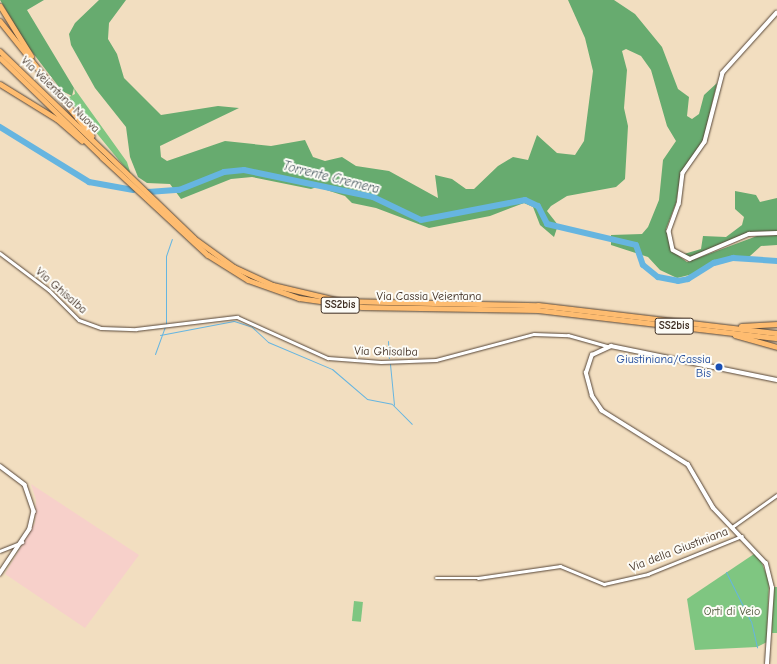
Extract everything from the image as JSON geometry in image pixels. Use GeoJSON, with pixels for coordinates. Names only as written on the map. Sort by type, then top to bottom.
{"type":"FeatureCollection","features":[{"type":"Feature","properties":{"kind":"highway"},"geometry":{"type":"LineString","coordinates":[[0,6],[31,56]]}},
{"type":"Feature","properties":{"kind":"highway"},"geometry":{"type":"LineString","coordinates":[[0,21],[31,56],[106,153]]}},
{"type":"Feature","properties":{"kind":"highway","name":"Via Veientana Nuova"},"geometry":{"type":"LineString","coordinates":[[0,52],[106,153]]}},
{"type":"Feature","properties":{"kind":"highway"},"geometry":{"type":"LineString","coordinates":[[0,58],[104,159]]}},
{"type":"Feature","properties":{"kind":"highway","name":"Via Cassia Veientana"},"geometry":{"type":"LineString","coordinates":[[0,84],[57,119],[125,176],[193,244],[234,273],[304,300],[358,306],[538,307],[777,338]]}},
{"type":"Feature","properties":{"kind":"highway","name":"Via Cassia Veientana"},"geometry":{"type":"LineString","coordinates":[[106,153],[125,176]]}},
{"type":"Feature","properties":{"kind":"highway","name":"Via Cassia Veientana"},"geometry":{"type":"LineString","coordinates":[[545,308],[777,333]]}},
{"type":"Feature","properties":{"kind":"highway"},"geometry":{"type":"LineString","coordinates":[[727,327],[777,324]]}},
{"type":"Feature","properties":{"kind":"highway"},"geometry":{"type":"LineString","coordinates":[[722,331],[777,346]]}},
{"type":"Feature","properties":{"kind":"street"},"geometry":{"type":"LineString","coordinates":[[777,13],[722,74],[705,142],[683,173],[679,204],[668,230],[673,250],[690,259],[750,234],[777,233]]}},
{"type":"Feature","properties":{"kind":"street","name":"Via Ghisalba"},"geometry":{"type":"LineString","coordinates":[[0,252],[88,325],[112,329],[237,317],[328,358],[344,360],[428,362],[487,344],[546,333],[586,339],[607,346]]}},
{"type":"Feature","properties":{"kind":"street"},"geometry":{"type":"LineString","coordinates":[[607,346],[777,380]]}},
{"type":"Feature","properties":{"kind":"street","name":"Via della Giustiniana"},"geometry":{"type":"LineString","coordinates":[[607,346],[595,352],[587,365],[588,383],[596,403],[618,424],[688,465],[707,500],[763,560],[771,579],[767,664]]}},
{"type":"Feature","properties":{"kind":"street"},"geometry":{"type":"LineString","coordinates":[[0,466],[22,482],[32,498],[33,522],[22,542],[0,574]]}},
{"type":"Feature","properties":{"kind":"street","name":"Via della Giustiniana"},"geometry":{"type":"LineString","coordinates":[[732,527],[777,495]]}},
{"type":"Feature","properties":{"kind":"street","name":"Via della Giustiniana"},"geometry":{"type":"LineString","coordinates":[[436,578],[478,578],[560,566],[604,584],[648,574],[742,536]]}},
{"type":"Feature","properties":{"kind":"street"},"geometry":{"type":"LineString","coordinates":[[0,551],[22,542]]}},
{"type":"Feature","properties":{"kind":"shaded area"},"geometry":{"type":"Polygon","coordinates":[[[31,484],[139,555],[85,628],[5,574],[35,523],[36,500],[31,484]]]}},
{"type":"Feature","properties":{"kind":"green space"},"geometry":{"type":"Polygon","coordinates":[[[0,0],[44,0],[27,10],[74,88],[72,96],[62,91],[26,44],[0,0]]]}},
{"type":"Feature","properties":{"kind":"green space"},"geometry":{"type":"Polygon","coordinates":[[[99,0],[126,0],[109,23],[108,39],[117,54],[124,78],[161,115],[218,106],[239,108],[160,146],[161,157],[167,161],[225,141],[271,146],[305,140],[313,157],[325,161],[342,157],[356,166],[389,171],[438,198],[435,175],[452,179],[466,189],[474,189],[498,166],[513,157],[528,160],[537,135],[557,153],[575,155],[584,141],[593,71],[585,38],[568,0],[614,0],[635,14],[662,47],[678,89],[689,97],[687,116],[692,119],[699,114],[704,95],[717,83],[702,145],[681,173],[676,203],[666,229],[671,250],[687,262],[757,236],[777,235],[777,245],[761,246],[750,256],[715,260],[705,271],[677,278],[660,270],[648,257],[611,245],[611,235],[642,234],[648,227],[659,200],[663,160],[676,141],[667,126],[651,70],[641,56],[626,49],[622,51],[627,70],[624,108],[628,126],[625,179],[616,187],[567,196],[551,206],[547,211],[558,225],[554,237],[540,225],[533,207],[524,203],[490,216],[429,228],[376,208],[352,203],[345,196],[317,187],[311,189],[252,177],[231,179],[181,199],[170,184],[147,183],[138,177],[130,157],[126,127],[95,88],[71,45],[69,34],[75,23],[99,0]]]}},
{"type":"Feature","properties":{"kind":"green space"},"geometry":{"type":"Polygon","coordinates":[[[74,88],[127,162],[131,175],[62,91],[69,97],[75,94],[74,88]]]}},
{"type":"Feature","properties":{"kind":"green space"},"geometry":{"type":"Polygon","coordinates":[[[735,191],[756,195],[760,202],[777,198],[777,232],[751,232],[695,258],[685,257],[684,254],[701,249],[703,236],[726,237],[742,225],[744,217],[735,209],[735,191]]]}},
{"type":"Feature","properties":{"kind":"green space","name":"Orti di Veio"},"geometry":{"type":"Polygon","coordinates":[[[757,552],[769,580],[767,642],[757,647],[695,650],[687,599],[757,552]]]}},
{"type":"Feature","properties":{"kind":"green space","name":"Orti di Veio"},"geometry":{"type":"Polygon","coordinates":[[[772,587],[777,587],[777,633],[772,633],[772,587]]]}},
{"type":"Feature","properties":{"kind":"green space"},"geometry":{"type":"Polygon","coordinates":[[[354,601],[363,602],[361,622],[352,621],[354,601]]]}},
{"type":"Feature","properties":{"kind":"waterway","name":"Torrente Cremera"},"geometry":{"type":"LineString","coordinates":[[0,127],[89,182],[133,190]]}},
{"type":"Feature","properties":{"kind":"waterway","name":"Torrente Cremera"},"geometry":{"type":"LineString","coordinates":[[148,192],[179,190],[224,172],[244,170],[373,197],[421,220],[525,200],[538,206],[547,224],[636,245],[643,265],[658,277],[678,281],[688,279],[714,263],[733,258],[777,261]]}},
{"type":"Feature","properties":{"kind":"waterway"},"geometry":{"type":"LineString","coordinates":[[155,354],[166,324],[166,256],[172,239]]}},
{"type":"Feature","properties":{"kind":"waterway"},"geometry":{"type":"LineString","coordinates":[[160,335],[234,321],[252,327],[268,342],[332,369],[367,399],[392,404],[412,424]]}},
{"type":"Feature","properties":{"kind":"waterway"},"geometry":{"type":"LineString","coordinates":[[388,341],[389,358]]}},
{"type":"Feature","properties":{"kind":"waterway"},"geometry":{"type":"LineString","coordinates":[[390,364],[394,405]]}},
{"type":"Feature","properties":{"kind":"waterway"},"geometry":{"type":"LineString","coordinates":[[726,572],[750,620]]}},
{"type":"Feature","properties":{"kind":"waterway"},"geometry":{"type":"LineString","coordinates":[[751,621],[757,647]]}},
{"type":"Feature","properties":{"kind":"place","name":"Giustiniana/Cassia Bis"},"geometry":{"type":"Point","coordinates":[719,367]}}]}
